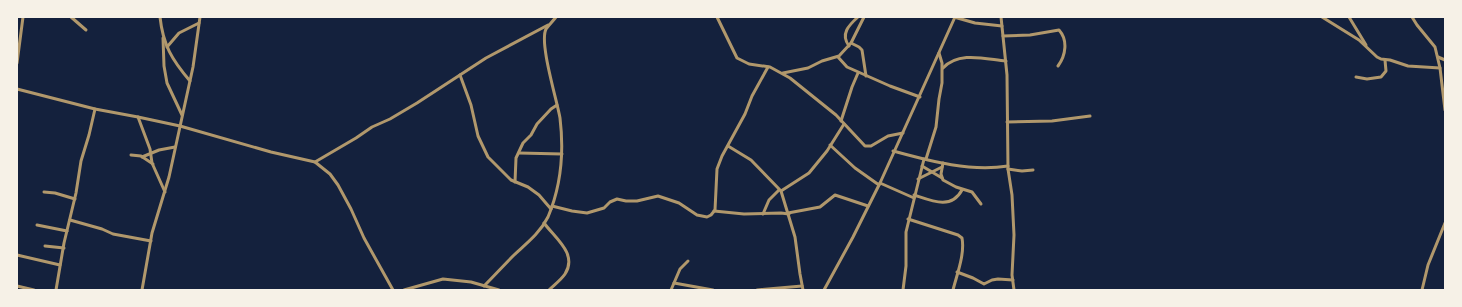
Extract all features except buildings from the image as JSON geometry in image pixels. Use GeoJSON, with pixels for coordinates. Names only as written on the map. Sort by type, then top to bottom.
{"type":"FeatureCollection","features":[{"type":"Feature","properties":{"kind":"street"},"geometry":{"type":"LineString","coordinates":[[17,63],[23,17]]}},
{"type":"Feature","properties":{"kind":"street"},"geometry":{"type":"LineString","coordinates":[[71,17],[86,30]]}},
{"type":"Feature","properties":{"kind":"street"},"geometry":{"type":"LineString","coordinates":[[160,17],[163,38],[164,66],[168,83],[182,116]]}},
{"type":"Feature","properties":{"kind":"street"},"geometry":{"type":"LineString","coordinates":[[142,290],[151,241],[165,192],[190,81],[200,17]]}},
{"type":"Feature","properties":{"kind":"street"},"geometry":{"type":"LineString","coordinates":[[484,286],[541,230],[551,208],[560,172],[562,154],[558,105],[551,79],[544,36],[547,28],[556,17]]}},
{"type":"Feature","properties":{"kind":"street"},"geometry":{"type":"LineString","coordinates":[[717,17],[737,58],[744,62],[768,67],[783,74],[798,84],[836,115],[867,147],[888,136],[903,133]]}},
{"type":"Feature","properties":{"kind":"street"},"geometry":{"type":"LineString","coordinates":[[851,17],[852,23]]}},
{"type":"Feature","properties":{"kind":"street"},"geometry":{"type":"LineString","coordinates":[[858,17],[852,23],[844,37],[850,44],[859,47],[862,50],[866,76]]}},
{"type":"Feature","properties":{"kind":"street"},"geometry":{"type":"LineString","coordinates":[[783,74],[808,68],[822,61],[838,57],[850,44],[864,17]]}},
{"type":"Feature","properties":{"kind":"street"},"geometry":{"type":"LineString","coordinates":[[824,290],[853,237],[879,184],[893,151],[920,97],[954,17],[975,23],[1002,26]]}},
{"type":"Feature","properties":{"kind":"street"},"geometry":{"type":"LineString","coordinates":[[1001,17],[1006,61],[1008,168],[1012,195],[1014,235],[1014,290]]}},
{"type":"Feature","properties":{"kind":"street"},"geometry":{"type":"LineString","coordinates":[[1322,17],[1359,40],[1377,57],[1408,66],[1440,68]]}},
{"type":"Feature","properties":{"kind":"street"},"geometry":{"type":"LineString","coordinates":[[1349,17],[1366,47]]}},
{"type":"Feature","properties":{"kind":"street"},"geometry":{"type":"LineString","coordinates":[[1412,17],[1420,30],[1432,43],[1438,57],[1445,110]]}},
{"type":"Feature","properties":{"kind":"street"},"geometry":{"type":"LineString","coordinates":[[167,47],[179,33],[199,23]]}},
{"type":"Feature","properties":{"kind":"street"},"geometry":{"type":"LineString","coordinates":[[315,162],[372,127],[390,119],[486,58],[550,24]]}},
{"type":"Feature","properties":{"kind":"street"},"geometry":{"type":"LineString","coordinates":[[1003,36],[1030,35],[1059,30],[1062,33],[1065,42],[1065,53],[1058,66]]}},
{"type":"Feature","properties":{"kind":"street"},"geometry":{"type":"LineString","coordinates":[[163,38],[181,70],[190,81]]}},
{"type":"Feature","properties":{"kind":"street"},"geometry":{"type":"LineString","coordinates":[[903,290],[906,266],[906,232],[908,219],[918,179],[936,127],[943,68],[939,53]]}},
{"type":"Feature","properties":{"kind":"street"},"geometry":{"type":"LineString","coordinates":[[838,57],[847,68],[920,97]]}},
{"type":"Feature","properties":{"kind":"street"},"geometry":{"type":"LineString","coordinates":[[943,68],[949,62],[969,57],[1006,61]]}},
{"type":"Feature","properties":{"kind":"street"},"geometry":{"type":"LineString","coordinates":[[1438,57],[1445,60]]}},
{"type":"Feature","properties":{"kind":"street"},"geometry":{"type":"LineString","coordinates":[[1356,77],[1367,79],[1381,77],[1386,72],[1385,60]]}},
{"type":"Feature","properties":{"kind":"street"},"geometry":{"type":"LineString","coordinates":[[460,75],[466,89],[478,136],[483,148],[494,165],[507,177],[528,187],[551,208],[587,213],[604,208],[610,202],[617,199],[637,201],[658,196],[679,203],[697,215],[707,217],[714,211],[717,169],[745,114],[752,96],[768,67]]}},
{"type":"Feature","properties":{"kind":"street"},"geometry":{"type":"LineString","coordinates":[[841,121],[858,73]]}},
{"type":"Feature","properties":{"kind":"street"},"geometry":{"type":"LineString","coordinates":[[17,94],[17,90],[95,109],[138,116],[180,126],[271,152],[315,162],[330,174],[338,185],[392,290]]}},
{"type":"Feature","properties":{"kind":"street"},"geometry":{"type":"LineString","coordinates":[[515,182],[516,158],[524,143],[531,136],[537,124],[546,114],[558,105]]}},
{"type":"Feature","properties":{"kind":"street"},"geometry":{"type":"LineString","coordinates":[[56,290],[67,231],[75,199],[81,161],[95,109]]}},
{"type":"Feature","properties":{"kind":"street"},"geometry":{"type":"LineString","coordinates":[[138,116],[151,153],[153,164],[165,192]]}},
{"type":"Feature","properties":{"kind":"street"},"geometry":{"type":"LineString","coordinates":[[1007,122],[1052,121],[1090,116]]}},
{"type":"Feature","properties":{"kind":"street"},"geometry":{"type":"LineString","coordinates":[[763,214],[769,200],[780,191],[809,173],[844,124]]}},
{"type":"Feature","properties":{"kind":"street"},"geometry":{"type":"LineString","coordinates":[[830,145],[855,168],[879,184],[914,196],[938,202],[948,202],[955,199],[962,190]]}},
{"type":"Feature","properties":{"kind":"street"},"geometry":{"type":"LineString","coordinates":[[728,146],[751,160],[780,191],[795,237],[803,290]]}},
{"type":"Feature","properties":{"kind":"street"},"geometry":{"type":"LineString","coordinates":[[142,157],[151,153],[175,147]]}},
{"type":"Feature","properties":{"kind":"street"},"geometry":{"type":"LineString","coordinates":[[893,151],[943,165],[978,168],[1008,168],[1022,171],[1033,170]]}},
{"type":"Feature","properties":{"kind":"street"},"geometry":{"type":"LineString","coordinates":[[519,153],[562,154]]}},
{"type":"Feature","properties":{"kind":"street"},"geometry":{"type":"LineString","coordinates":[[131,155],[142,157],[153,164]]}},
{"type":"Feature","properties":{"kind":"street"},"geometry":{"type":"LineString","coordinates":[[918,179],[943,165]]}},
{"type":"Feature","properties":{"kind":"street"},"geometry":{"type":"LineString","coordinates":[[942,178],[943,165]]}},
{"type":"Feature","properties":{"kind":"street"},"geometry":{"type":"LineString","coordinates":[[922,166],[962,190],[972,192],[981,204]]}},
{"type":"Feature","properties":{"kind":"street"},"geometry":{"type":"LineString","coordinates":[[44,192],[55,193],[75,199]]}},
{"type":"Feature","properties":{"kind":"street"},"geometry":{"type":"LineString","coordinates":[[714,211],[744,214],[788,214],[820,207],[835,195],[868,206]]}},
{"type":"Feature","properties":{"kind":"street"},"geometry":{"type":"LineString","coordinates":[[908,219],[961,236],[962,247],[953,290]]}},
{"type":"Feature","properties":{"kind":"street"},"geometry":{"type":"LineString","coordinates":[[70,220],[102,229],[112,234],[151,241]]}},
{"type":"Feature","properties":{"kind":"street"},"geometry":{"type":"LineString","coordinates":[[1422,290],[1428,265],[1445,223]]}},
{"type":"Feature","properties":{"kind":"street"},"geometry":{"type":"LineString","coordinates":[[544,224],[568,253],[569,260],[567,271],[564,276],[549,290]]}},
{"type":"Feature","properties":{"kind":"street"},"geometry":{"type":"LineString","coordinates":[[37,225],[67,231]]}},
{"type":"Feature","properties":{"kind":"street"},"geometry":{"type":"LineString","coordinates":[[45,246],[64,248]]}},
{"type":"Feature","properties":{"kind":"street"},"geometry":{"type":"LineString","coordinates":[[17,255],[60,265]]}},
{"type":"Feature","properties":{"kind":"street"},"geometry":{"type":"LineString","coordinates":[[671,290],[680,269],[688,261]]}},
{"type":"Feature","properties":{"kind":"street"},"geometry":{"type":"LineString","coordinates":[[957,272],[984,284],[998,279],[1013,280]]}},
{"type":"Feature","properties":{"kind":"street"},"geometry":{"type":"LineString","coordinates":[[404,290],[443,280],[471,282],[499,290]]}},
{"type":"Feature","properties":{"kind":"street"},"geometry":{"type":"LineString","coordinates":[[674,283],[713,290]]}},
{"type":"Feature","properties":{"kind":"street"},"geometry":{"type":"LineString","coordinates":[[17,286],[24,289],[34,290]]}},
{"type":"Feature","properties":{"kind":"street"},"geometry":{"type":"LineString","coordinates":[[757,290],[802,286]]}}]}
